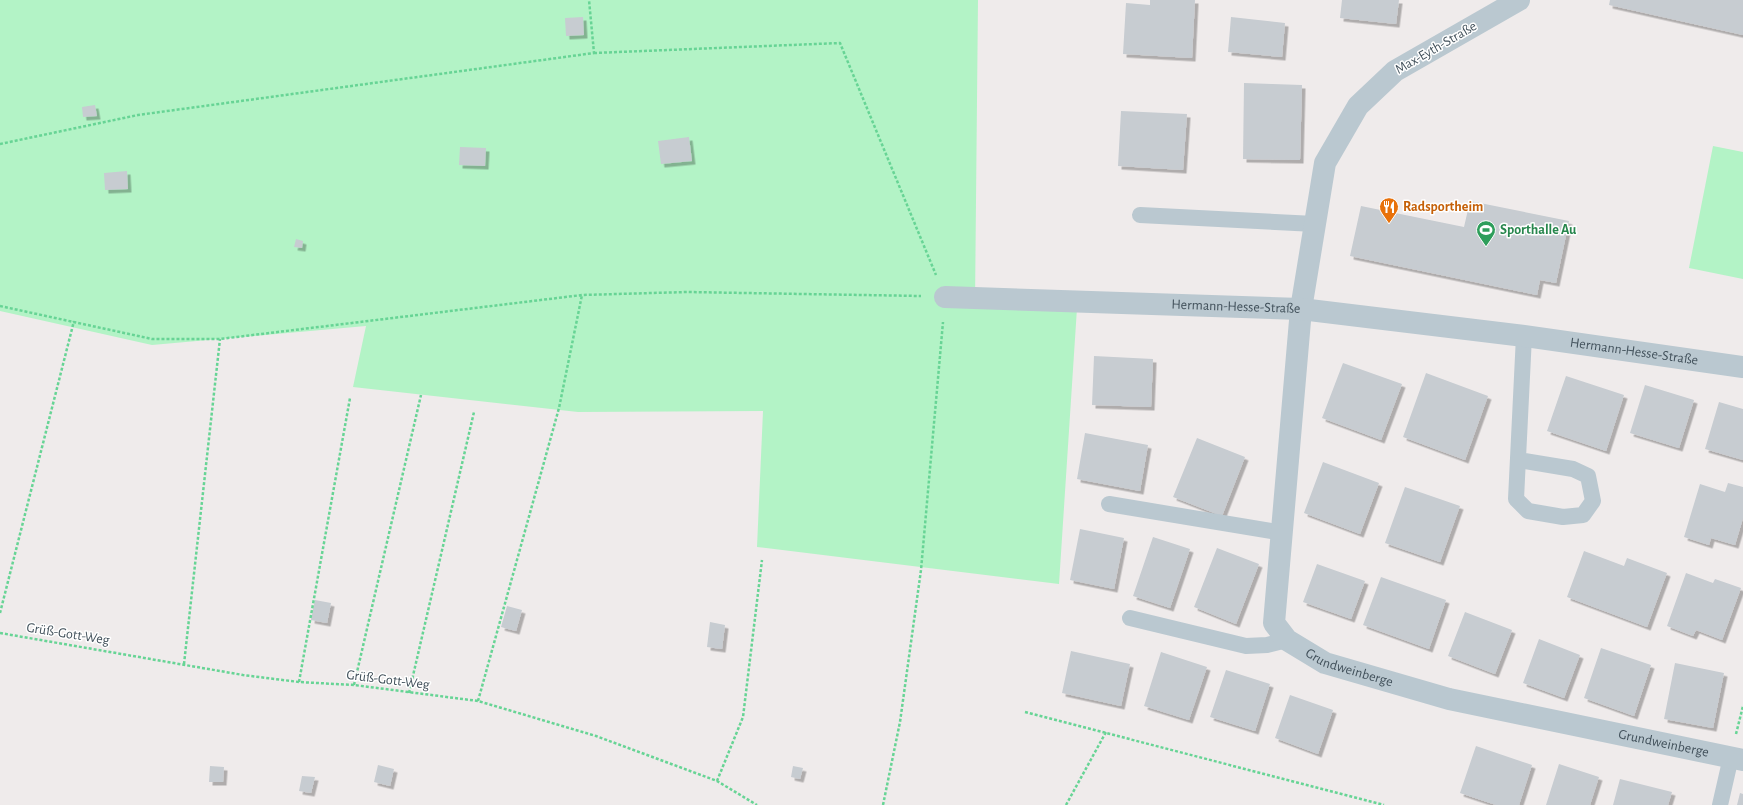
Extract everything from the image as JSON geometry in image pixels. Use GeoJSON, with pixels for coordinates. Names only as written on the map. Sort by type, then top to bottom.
{"type":"FeatureCollection","features":[{"type":"Feature","properties":{"kind":"street","name":"Max-Eyth-Straße"},"geometry":{"type":"LineString","coordinates":[[1301,308],[1325,163],[1358,106],[1395,71],[1519,0]]}},
{"type":"Feature","properties":{"kind":"street","name":"Hermann-Hesse-Straße"},"geometry":{"type":"LineString","coordinates":[[945,296],[1301,308],[1524,336],[1743,367]]}},
{"type":"Feature","properties":{"kind":"street","name":"Grundweinberge"},"geometry":{"type":"LineString","coordinates":[[1301,308],[1283,533],[1274,623],[1287,640],[1325,663],[1449,699],[1737,758]]}},
{"type":"Feature","properties":{"kind":"lane"},"geometry":{"type":"LineString","coordinates":[[1140,215],[1315,224]]}},
{"type":"Feature","properties":{"kind":"lane"},"geometry":{"type":"LineString","coordinates":[[1519,460],[1573,469],[1588,476],[1593,501],[1583,515],[1563,517],[1528,511],[1516,499],[1524,336]]}},
{"type":"Feature","properties":{"kind":"lane"},"geometry":{"type":"LineString","coordinates":[[1109,504],[1283,533]]}},
{"type":"Feature","properties":{"kind":"lane"},"geometry":{"type":"LineString","coordinates":[[1130,618],[1246,646],[1267,645],[1287,640]]}},
{"type":"Feature","properties":{"kind":"lane"},"geometry":{"type":"LineString","coordinates":[[1720,805],[1737,758]]}},
{"type":"Feature","properties":{"kind":"path"},"geometry":{"type":"LineString","coordinates":[[589,0],[594,53]]}},
{"type":"Feature","properties":{"kind":"path"},"geometry":{"type":"LineString","coordinates":[[0,144],[138,115],[594,53],[840,43],[945,296],[921,570],[900,722],[883,805]]}},
{"type":"Feature","properties":{"kind":"path"},"geometry":{"type":"LineString","coordinates":[[0,306],[152,339],[220,339],[582,295],[687,292],[945,296]]}},
{"type":"Feature","properties":{"kind":"path"},"geometry":{"type":"LineString","coordinates":[[478,701],[559,408],[582,295]]}},
{"type":"Feature","properties":{"kind":"path"},"geometry":{"type":"LineString","coordinates":[[0,612],[74,321]]}},
{"type":"Feature","properties":{"kind":"path"},"geometry":{"type":"LineString","coordinates":[[184,664],[220,339]]}},
{"type":"Feature","properties":{"kind":"path"},"geometry":{"type":"LineString","coordinates":[[354,685],[421,395]]}},
{"type":"Feature","properties":{"kind":"path"},"geometry":{"type":"LineString","coordinates":[[299,682],[350,398]]}},
{"type":"Feature","properties":{"kind":"path"},"geometry":{"type":"LineString","coordinates":[[409,693],[474,412]]}},
{"type":"Feature","properties":{"kind":"path"},"geometry":{"type":"LineString","coordinates":[[717,781],[743,717],[762,560]]}},
{"type":"Feature","properties":{"kind":"path","name":"Grüß-Gott-Weg"},"geometry":{"type":"LineString","coordinates":[[0,633],[243,675],[299,682],[354,685],[478,701],[596,736],[717,781],[757,805]]}},
{"type":"Feature","properties":{"kind":"path"},"geometry":{"type":"LineString","coordinates":[[1025,712],[1384,805]]}},
{"type":"Feature","properties":{"kind":"path"},"geometry":{"type":"LineString","coordinates":[[1066,805],[1106,732]]}},
{"type":"Feature","properties":{"kind":"green space"},"geometry":{"type":"Polygon","coordinates":[[[0,0],[978,0],[975,303],[1077,308],[1059,584],[757,547],[763,411],[578,412],[353,387],[366,326],[152,345],[0,311],[0,0]]]}},
{"type":"Feature","properties":{"kind":"green space"},"geometry":{"type":"Polygon","coordinates":[[[1713,146],[1743,152],[1743,279],[1689,268],[1713,146]]]}},
{"type":"Feature","properties":{"kind":"building"},"geometry":{"type":"Polygon","coordinates":[[[1150,0],[1195,0],[1192,58],[1123,54],[1126,3],[1150,5],[1150,0]]]}},
{"type":"Feature","properties":{"kind":"building"},"geometry":{"type":"Polygon","coordinates":[[[1342,0],[1399,0],[1396,24],[1340,18],[1342,0]]]}},
{"type":"Feature","properties":{"kind":"building"},"geometry":{"type":"Polygon","coordinates":[[[1610,0],[1743,0],[1743,35],[1609,5],[1610,0]]]}},
{"type":"Feature","properties":{"kind":"building"},"geometry":{"type":"Polygon","coordinates":[[[583,17],[584,35],[566,36],[565,18],[583,17]]]}},
{"type":"Feature","properties":{"kind":"building"},"geometry":{"type":"Polygon","coordinates":[[[1231,17],[1285,23],[1282,57],[1228,52],[1231,17]]]}},
{"type":"Feature","properties":{"kind":"building"},"geometry":{"type":"Polygon","coordinates":[[[1244,83],[1302,85],[1300,160],[1243,159],[1244,83]]]}},
{"type":"Feature","properties":{"kind":"building"},"geometry":{"type":"Polygon","coordinates":[[[95,105],[97,116],[83,117],[82,107],[95,105]]]}},
{"type":"Feature","properties":{"kind":"building"},"geometry":{"type":"Polygon","coordinates":[[[1121,111],[1187,114],[1183,170],[1118,166],[1121,111]]]}},
{"type":"Feature","properties":{"kind":"building"},"geometry":{"type":"Polygon","coordinates":[[[689,137],[692,161],[661,164],[658,141],[689,137]]]}},
{"type":"Feature","properties":{"kind":"building"},"geometry":{"type":"Polygon","coordinates":[[[460,147],[486,148],[485,166],[459,165],[460,147]]]}},
{"type":"Feature","properties":{"kind":"building"},"geometry":{"type":"Polygon","coordinates":[[[127,171],[128,189],[105,190],[104,173],[127,171]]]}},
{"type":"Feature","properties":{"kind":"building","name":"Sporthalle Au"},"geometry":{"type":"Polygon","coordinates":[[[1470,201],[1569,221],[1556,283],[1540,280],[1537,295],[1350,256],[1361,206],[1464,227],[1470,201]]]}},
{"type":"Feature","properties":{"kind":"building"},"geometry":{"type":"Polygon","coordinates":[[[296,239],[303,241],[302,248],[294,247],[296,239]]]}},
{"type":"Feature","properties":{"kind":"building"},"geometry":{"type":"Polygon","coordinates":[[[1094,356],[1153,359],[1151,407],[1092,405],[1094,356]]]}},
{"type":"Feature","properties":{"kind":"building"},"geometry":{"type":"Polygon","coordinates":[[[1343,363],[1402,384],[1381,440],[1322,418],[1343,363]]]}},
{"type":"Feature","properties":{"kind":"building"},"geometry":{"type":"Polygon","coordinates":[[[1426,373],[1488,396],[1465,460],[1403,437],[1426,373]]]}},
{"type":"Feature","properties":{"kind":"building"},"geometry":{"type":"Polygon","coordinates":[[[1566,376],[1624,395],[1606,451],[1547,431],[1566,376]]]}},
{"type":"Feature","properties":{"kind":"building"},"geometry":{"type":"Polygon","coordinates":[[[1645,385],[1694,400],[1679,448],[1630,433],[1645,385]]]}},
{"type":"Feature","properties":{"kind":"building"},"geometry":{"type":"Polygon","coordinates":[[[1719,402],[1743,409],[1743,460],[1705,449],[1719,402]]]}},
{"type":"Feature","properties":{"kind":"building"},"geometry":{"type":"Polygon","coordinates":[[[1085,433],[1148,445],[1140,491],[1077,479],[1085,433]]]}},
{"type":"Feature","properties":{"kind":"building"},"geometry":{"type":"Polygon","coordinates":[[[1197,438],[1245,457],[1222,516],[1173,497],[1197,438]]]}},
{"type":"Feature","properties":{"kind":"building"},"geometry":{"type":"Polygon","coordinates":[[[1323,462],[1379,483],[1360,534],[1304,513],[1323,462]]]}},
{"type":"Feature","properties":{"kind":"building"},"geometry":{"type":"Polygon","coordinates":[[[1728,483],[1743,487],[1743,518],[1735,545],[1711,538],[1709,545],[1684,537],[1700,484],[1725,492],[1728,483]]]}},
{"type":"Feature","properties":{"kind":"building"},"geometry":{"type":"Polygon","coordinates":[[[1405,487],[1460,506],[1440,562],[1385,543],[1405,487]]]}},
{"type":"Feature","properties":{"kind":"building"},"geometry":{"type":"Polygon","coordinates":[[[1080,529],[1124,538],[1114,589],[1070,580],[1080,529]]]}},
{"type":"Feature","properties":{"kind":"building"},"geometry":{"type":"Polygon","coordinates":[[[1153,537],[1190,549],[1170,608],[1133,596],[1153,537]]]}},
{"type":"Feature","properties":{"kind":"building"},"geometry":{"type":"Polygon","coordinates":[[[1217,548],[1259,564],[1236,624],[1194,607],[1217,548]]]}},
{"type":"Feature","properties":{"kind":"building"},"geometry":{"type":"Polygon","coordinates":[[[1584,551],[1624,566],[1627,558],[1667,573],[1647,627],[1567,597],[1584,551]]]}},
{"type":"Feature","properties":{"kind":"building"},"geometry":{"type":"Polygon","coordinates":[[[1317,564],[1365,581],[1351,619],[1303,602],[1317,564]]]}},
{"type":"Feature","properties":{"kind":"building"},"geometry":{"type":"Polygon","coordinates":[[[1686,573],[1713,583],[1715,579],[1741,588],[1722,640],[1696,630],[1693,636],[1667,626],[1686,573]]]}},
{"type":"Feature","properties":{"kind":"building"},"geometry":{"type":"Polygon","coordinates":[[[1381,577],[1446,600],[1429,649],[1363,625],[1381,577]]]}},
{"type":"Feature","properties":{"kind":"building"},"geometry":{"type":"Polygon","coordinates":[[[315,600],[331,603],[327,623],[311,620],[315,600]]]}},
{"type":"Feature","properties":{"kind":"building"},"geometry":{"type":"Polygon","coordinates":[[[507,606],[522,610],[516,631],[501,627],[507,606]]]}},
{"type":"Feature","properties":{"kind":"building"},"geometry":{"type":"Polygon","coordinates":[[[1465,612],[1512,630],[1495,674],[1448,656],[1465,612]]]}},
{"type":"Feature","properties":{"kind":"building"},"geometry":{"type":"Polygon","coordinates":[[[710,622],[725,625],[722,649],[707,647],[710,622]]]}},
{"type":"Feature","properties":{"kind":"building"},"geometry":{"type":"Polygon","coordinates":[[[1539,639],[1580,655],[1564,698],[1523,683],[1539,639]]]}},
{"type":"Feature","properties":{"kind":"building"},"geometry":{"type":"Polygon","coordinates":[[[1601,648],[1651,665],[1634,716],[1584,698],[1601,648]]]}},
{"type":"Feature","properties":{"kind":"building"},"geometry":{"type":"Polygon","coordinates":[[[1071,651],[1130,664],[1121,706],[1062,693],[1071,651]]]}},
{"type":"Feature","properties":{"kind":"building"},"geometry":{"type":"Polygon","coordinates":[[[1161,652],[1207,667],[1189,720],[1144,706],[1161,652]]]}},
{"type":"Feature","properties":{"kind":"building"},"geometry":{"type":"Polygon","coordinates":[[[1675,663],[1724,673],[1713,728],[1664,719],[1675,663]]]}},
{"type":"Feature","properties":{"kind":"building"},"geometry":{"type":"Polygon","coordinates":[[[1226,670],[1270,684],[1255,731],[1210,717],[1226,670]]]}},
{"type":"Feature","properties":{"kind":"building"},"geometry":{"type":"Polygon","coordinates":[[[1290,695],[1333,710],[1318,754],[1275,738],[1290,695]]]}},
{"type":"Feature","properties":{"kind":"building"},"geometry":{"type":"Polygon","coordinates":[[[1476,746],[1532,765],[1519,805],[1496,805],[1460,793],[1476,746]]]}},
{"type":"Feature","properties":{"kind":"building"},"geometry":{"type":"Polygon","coordinates":[[[1559,764],[1599,777],[1590,805],[1546,805],[1559,764]]]}},
{"type":"Feature","properties":{"kind":"building"},"geometry":{"type":"Polygon","coordinates":[[[378,765],[394,769],[390,786],[374,782],[378,765]]]}},
{"type":"Feature","properties":{"kind":"building"},"geometry":{"type":"Polygon","coordinates":[[[210,766],[224,767],[223,782],[209,782],[210,766]]]}},
{"type":"Feature","properties":{"kind":"building"},"geometry":{"type":"Polygon","coordinates":[[[793,766],[803,768],[800,779],[791,777],[793,766]]]}},
{"type":"Feature","properties":{"kind":"building"},"geometry":{"type":"Polygon","coordinates":[[[302,776],[315,777],[311,793],[299,791],[302,776]]]}},
{"type":"Feature","properties":{"kind":"building"},"geometry":{"type":"Polygon","coordinates":[[[1620,779],[1672,792],[1668,805],[1613,805],[1620,779]]]}},
{"type":"Feature","properties":{"kind":"building"},"geometry":{"type":"Polygon","coordinates":[[[1740,793],[1743,794],[1743,805],[1737,805],[1740,793]]]}},
{"type":"Feature","properties":{"kind":"place","name":"Radsportheim"},"geometry":{"type":"Point","coordinates":[1389,224]}},
{"type":"Feature","properties":{"kind":"place","name":"Sporthalle Au"},"geometry":{"type":"Point","coordinates":[1486,247]}}]}
